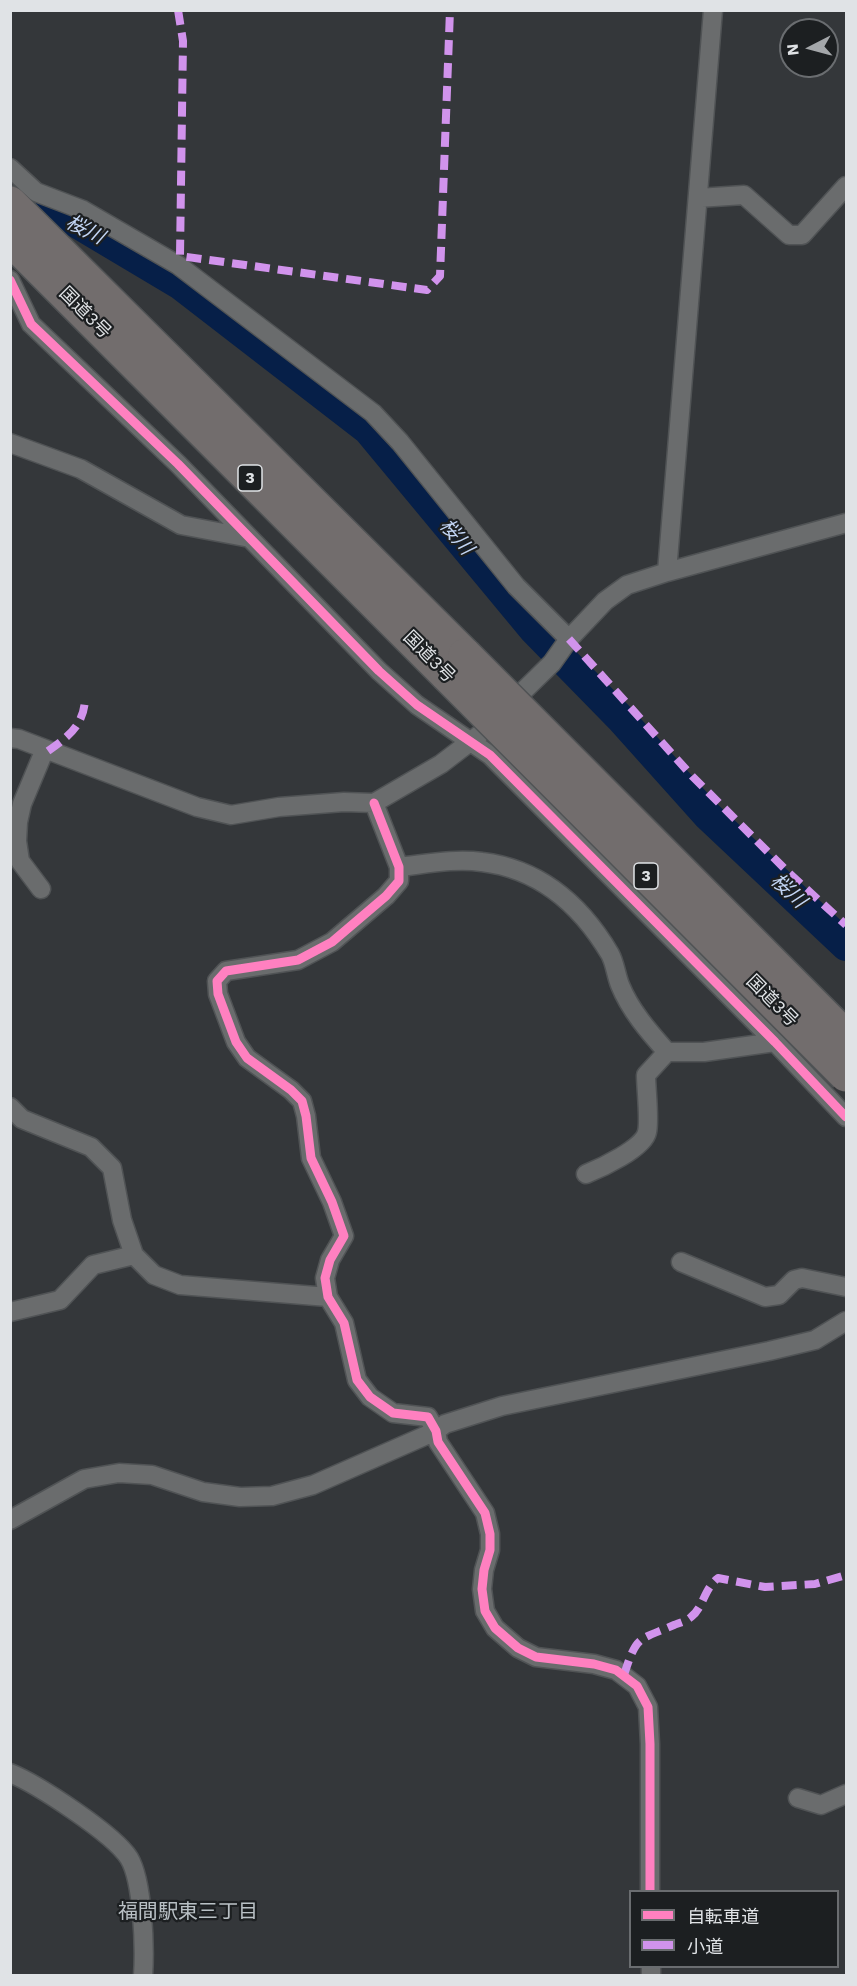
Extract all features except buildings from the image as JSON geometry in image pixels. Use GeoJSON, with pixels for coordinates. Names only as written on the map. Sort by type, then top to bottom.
{"type":"FeatureCollection","features":[{"type":"Feature","properties":{"kind":"highway","name":"国道3号"},"geometry":{"type":"LineString","coordinates":[[10,203],[64,274],[456,665],[846,1037]]}},
{"type":"Feature","properties":{"kind":"highway","name":"国道3号"},"geometry":{"type":"LineString","coordinates":[[10,239],[64,274]]}},
{"type":"Feature","properties":{"kind":"highway","name":"国道3号"},"geometry":{"type":"LineString","coordinates":[[456,665],[846,1075]]}},
{"type":"Feature","properties":{"kind":"street"},"geometry":{"type":"LineString","coordinates":[[667,572],[713,10]]}},
{"type":"Feature","properties":{"kind":"street"},"geometry":{"type":"LineString","coordinates":[[10,168],[36,192],[83,210],[179,260],[373,413],[400,442],[516,586],[566,643]]}},
{"type":"Feature","properties":{"kind":"street"},"geometry":{"type":"LineString","coordinates":[[698,198],[744,195],[789,235],[802,235],[846,186]]}},
{"type":"Feature","properties":{"kind":"street"},"geometry":{"type":"LineString","coordinates":[[10,280],[32,324],[178,464],[379,671],[417,705],[490,756],[775,1042],[846,1118]]}},
{"type":"Feature","properties":{"kind":"street"},"geometry":{"type":"LineString","coordinates":[[10,444],[81,469],[181,525],[250,538]]}},
{"type":"Feature","properties":{"kind":"street"},"geometry":{"type":"LineString","coordinates":[[10,738],[197,807],[231,814],[279,807],[344,802],[374,803],[441,764],[472,742],[552,663],[566,643],[605,601],[627,585],[846,523]]}},
{"type":"Feature","properties":{"kind":"street"},"geometry":{"type":"LineString","coordinates":[[41,889],[20,861],[17,841],[22,804],[45,749]]}},
{"type":"Feature","properties":{"kind":"street"},"geometry":{"type":"LineString","coordinates":[[374,803],[399,867],[399,881],[386,896],[332,942],[298,960],[226,971],[217,981],[218,994],[236,1042],[248,1058],[302,1101],[311,1158],[332,1202],[344,1236],[330,1260],[325,1278],[328,1298],[344,1323],[357,1380],[370,1397],[393,1413],[428,1417],[436,1431],[438,1442],[485,1513],[490,1534],[490,1550],[484,1570],[482,1589],[485,1611],[495,1628],[518,1648],[536,1657],[594,1664],[616,1670],[637,1686],[648,1707],[650,1890]]}},
{"type":"Feature","properties":{"kind":"street"},"geometry":{"type":"LineString","coordinates":[[399,867],[481,861],[518,871],[543,882],[566,898],[589,923],[611,956],[628,1002],[653,1037],[667,1052],[704,1052],[775,1042]]}},
{"type":"Feature","properties":{"kind":"street"},"geometry":{"type":"LineString","coordinates":[[586,1174],[607,1165],[641,1142],[647,1132],[646,1075],[667,1052]]}},
{"type":"Feature","properties":{"kind":"street"},"geometry":{"type":"LineString","coordinates":[[10,1107],[22,1119],[92,1147],[112,1168],[123,1220],[134,1255],[154,1275],[180,1285],[328,1298]]}},
{"type":"Feature","properties":{"kind":"street"},"geometry":{"type":"LineString","coordinates":[[10,1312],[60,1300],[93,1265],[134,1255]]}},
{"type":"Feature","properties":{"kind":"street"},"geometry":{"type":"LineString","coordinates":[[681,1262],[765,1297],[779,1295],[794,1280],[802,1278],[846,1287]]}},
{"type":"Feature","properties":{"kind":"street"},"geometry":{"type":"LineString","coordinates":[[10,1520],[84,1479],[119,1473],[152,1475],[203,1492],[240,1497],[272,1496],[313,1485],[436,1431],[445,1424],[502,1406],[769,1352],[816,1340],[846,1321]]}},
{"type":"Feature","properties":{"kind":"street"},"geometry":{"type":"LineString","coordinates":[[10,1773],[27,1780],[107,1835],[129,1858],[140,1886],[143,1976]]}},
{"type":"Feature","properties":{"kind":"street"},"geometry":{"type":"LineString","coordinates":[[798,1798],[821,1805],[846,1794]]}},
{"type":"Feature","properties":{"kind":"waterway","name":"桜川"},"geometry":{"type":"LineString","coordinates":[[10,204],[75,222],[179,284],[368,430],[533,629],[621,719],[707,815],[846,946]]}},
{"type":"Feature","properties":{"kind":"marked path"},"geometry":{"type":"LineString","coordinates":[[178,10],[183,41],[180,256],[427,290],[440,276],[450,10]]}},
{"type":"Feature","properties":{"kind":"marked path"},"geometry":{"type":"LineString","coordinates":[[569,639],[692,776],[789,873],[846,925]]}},
{"type":"Feature","properties":{"kind":"marked path"},"geometry":{"type":"LineString","coordinates":[[48,751],[74,730],[82,716],[85,699]]}},
{"type":"Feature","properties":{"kind":"marked path"},"geometry":{"type":"LineString","coordinates":[[624,1675],[632,1653],[640,1641],[689,1618],[699,1608],[709,1588],[718,1578],[765,1587],[815,1584],[846,1575]]}},
{"type":"Feature","properties":{"kind":"cycle path"},"geometry":{"type":"LineString","coordinates":[[10,280],[31,324],[178,464],[379,671],[417,705],[490,755],[775,1042],[846,1117]]}},
{"type":"Feature","properties":{"kind":"cycle path"},"geometry":{"type":"LineString","coordinates":[[374,803],[399,867],[399,881],[386,896],[332,942],[298,960],[226,971],[217,981],[218,994],[236,1042],[247,1058],[291,1090],[302,1101],[311,1158],[332,1202],[344,1236],[330,1260],[325,1278],[328,1297],[344,1323],[357,1380],[370,1397],[393,1413],[428,1417],[436,1431],[438,1442],[485,1513],[490,1534],[490,1550],[484,1570],[482,1589],[485,1611],[495,1628],[518,1648],[536,1657],[594,1664],[616,1670],[637,1686],[648,1707],[650,1890]]}},
{"type":"Feature","properties":{"kind":"district","name":"福間駅東三丁目"},"geometry":{"type":"Point","coordinates":[188,1912]}}]}
